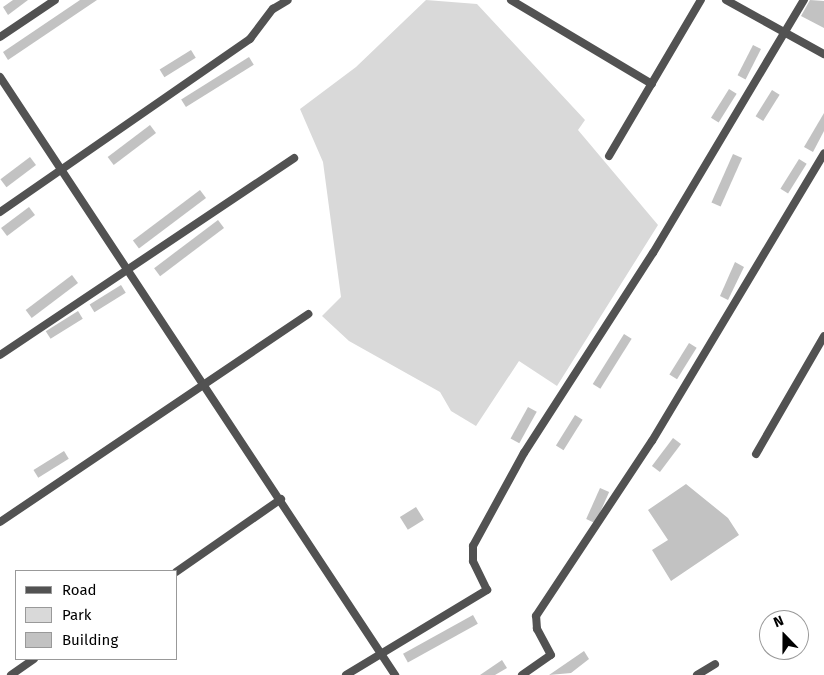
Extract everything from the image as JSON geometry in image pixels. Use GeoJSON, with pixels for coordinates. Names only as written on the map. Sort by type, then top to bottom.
{"type":"FeatureCollection","features":[{"type":"Feature","properties":{"kind":"street"},"geometry":{"type":"LineString","coordinates":[[0,37],[55,0]]}},
{"type":"Feature","properties":{"kind":"street"},"geometry":{"type":"LineString","coordinates":[[0,212],[250,39],[273,9],[288,0]]}},
{"type":"Feature","properties":{"kind":"street"},"geometry":{"type":"LineString","coordinates":[[511,0],[652,84]]}},
{"type":"Feature","properties":{"kind":"street"},"geometry":{"type":"LineString","coordinates":[[609,156],[701,0]]}},
{"type":"Feature","properties":{"kind":"street"},"geometry":{"type":"LineString","coordinates":[[726,0],[785,35],[824,54]]}},
{"type":"Feature","properties":{"kind":"street"},"geometry":{"type":"LineString","coordinates":[[346,675],[487,590],[473,561],[473,546],[524,453],[785,35],[804,0]]}},
{"type":"Feature","properties":{"kind":"street"},"geometry":{"type":"LineString","coordinates":[[0,77],[281,499],[395,675]]}},
{"type":"Feature","properties":{"kind":"street"},"geometry":{"type":"LineString","coordinates":[[522,675],[551,656],[537,630],[536,616],[652,441],[824,154]]}},
{"type":"Feature","properties":{"kind":"street"},"geometry":{"type":"LineString","coordinates":[[0,355],[294,158]]}},
{"type":"Feature","properties":{"kind":"street"},"geometry":{"type":"LineString","coordinates":[[0,522],[308,314]]}},
{"type":"Feature","properties":{"kind":"street"},"geometry":{"type":"LineString","coordinates":[[756,454],[824,336]]}},
{"type":"Feature","properties":{"kind":"street"},"geometry":{"type":"LineString","coordinates":[[178,571],[281,499]]}},
{"type":"Feature","properties":{"kind":"street"},"geometry":{"type":"LineString","coordinates":[[11,675],[33,660]]}},
{"type":"Feature","properties":{"kind":"street"},"geometry":{"type":"LineString","coordinates":[[697,675],[715,664]]}},
{"type":"Feature","properties":{"kind":"green space"},"geometry":{"type":"Polygon","coordinates":[[[426,0],[477,4],[585,120],[578,130],[658,225],[557,386],[519,361],[476,426],[451,411],[440,392],[349,341],[322,316],[341,297],[323,162],[300,109],[356,67],[426,0]]]}},
{"type":"Feature","properties":{"kind":"building"},"geometry":{"type":"Polygon","coordinates":[[[13,0],[28,0],[8,15],[3,7],[13,0]]]}},
{"type":"Feature","properties":{"kind":"building"},"geometry":{"type":"Polygon","coordinates":[[[80,0],[97,0],[8,60],[3,52],[80,0]]]}},
{"type":"Feature","properties":{"kind":"building"},"geometry":{"type":"Polygon","coordinates":[[[810,0],[824,1],[824,28],[801,16],[810,0]]]}},
{"type":"Feature","properties":{"kind":"building"},"geometry":{"type":"Polygon","coordinates":[[[753,45],[761,49],[746,79],[738,75],[753,45]]]}},
{"type":"Feature","properties":{"kind":"building"},"geometry":{"type":"Polygon","coordinates":[[[191,50],[196,58],[164,77],[160,70],[191,50]]]}},
{"type":"Feature","properties":{"kind":"building"},"geometry":{"type":"Polygon","coordinates":[[[249,57],[254,65],[186,107],[181,99],[249,57]]]}},
{"type":"Feature","properties":{"kind":"building"},"geometry":{"type":"Polygon","coordinates":[[[729,89],[737,94],[719,123],[711,118],[729,89]]]}},
{"type":"Feature","properties":{"kind":"building"},"geometry":{"type":"Polygon","coordinates":[[[772,90],[780,95],[763,121],[756,116],[772,90]]]}},
{"type":"Feature","properties":{"kind":"building"},"geometry":{"type":"Polygon","coordinates":[[[824,113],[824,131],[813,152],[804,147],[824,113]]]}},
{"type":"Feature","properties":{"kind":"building"},"geometry":{"type":"Polygon","coordinates":[[[150,125],[156,133],[114,165],[108,157],[150,125]]]}},
{"type":"Feature","properties":{"kind":"building"},"geometry":{"type":"Polygon","coordinates":[[[733,154],[742,158],[721,206],[711,202],[733,154]]]}},
{"type":"Feature","properties":{"kind":"building"},"geometry":{"type":"Polygon","coordinates":[[[30,157],[36,165],[6,187],[0,179],[30,157]]]}},
{"type":"Feature","properties":{"kind":"building"},"geometry":{"type":"Polygon","coordinates":[[[799,159],[807,164],[788,193],[780,189],[799,159]]]}},
{"type":"Feature","properties":{"kind":"building"},"geometry":{"type":"Polygon","coordinates":[[[200,190],[206,198],[139,249],[133,241],[200,190]]]}},
{"type":"Feature","properties":{"kind":"building"},"geometry":{"type":"Polygon","coordinates":[[[29,207],[35,215],[7,236],[1,228],[29,207]]]}},
{"type":"Feature","properties":{"kind":"building"},"geometry":{"type":"Polygon","coordinates":[[[218,220],[224,228],[160,276],[154,268],[218,220]]]}},
{"type":"Feature","properties":{"kind":"building"},"geometry":{"type":"Polygon","coordinates":[[[735,262],[744,267],[728,300],[720,296],[735,262]]]}},
{"type":"Feature","properties":{"kind":"building"},"geometry":{"type":"Polygon","coordinates":[[[72,275],[78,283],[32,318],[26,310],[72,275]]]}},
{"type":"Feature","properties":{"kind":"building"},"geometry":{"type":"Polygon","coordinates":[[[121,285],[126,293],[94,312],[90,305],[121,285]]]}},
{"type":"Feature","properties":{"kind":"building"},"geometry":{"type":"Polygon","coordinates":[[[78,311],[83,319],[51,339],[46,331],[78,311]]]}},
{"type":"Feature","properties":{"kind":"building"},"geometry":{"type":"Polygon","coordinates":[[[624,334],[632,339],[600,389],[593,384],[624,334]]]}},
{"type":"Feature","properties":{"kind":"building"},"geometry":{"type":"Polygon","coordinates":[[[689,343],[697,348],[677,379],[669,374],[689,343]]]}},
{"type":"Feature","properties":{"kind":"building"},"geometry":{"type":"Polygon","coordinates":[[[528,407],[537,412],[519,443],[511,438],[528,407]]]}},
{"type":"Feature","properties":{"kind":"building"},"geometry":{"type":"Polygon","coordinates":[[[575,415],[583,420],[564,450],[556,446],[575,415]]]}},
{"type":"Feature","properties":{"kind":"building"},"geometry":{"type":"Polygon","coordinates":[[[673,438],[681,444],[660,472],[652,466],[673,438]]]}},
{"type":"Feature","properties":{"kind":"building"},"geometry":{"type":"Polygon","coordinates":[[[64,451],[69,459],[38,478],[33,470],[64,451]]]}},
{"type":"Feature","properties":{"kind":"building"},"geometry":{"type":"Polygon","coordinates":[[[686,484],[728,518],[739,535],[671,581],[652,550],[668,540],[648,510],[686,484]]]}},
{"type":"Feature","properties":{"kind":"building"},"geometry":{"type":"Polygon","coordinates":[[[600,488],[609,492],[595,523],[586,519],[600,488]]]}},
{"type":"Feature","properties":{"kind":"building"},"geometry":{"type":"Polygon","coordinates":[[[416,507],[424,520],[408,530],[400,517],[416,507]]]}},
{"type":"Feature","properties":{"kind":"building"},"geometry":{"type":"Polygon","coordinates":[[[473,615],[478,624],[408,663],[403,654],[473,615]]]}},
{"type":"Feature","properties":{"kind":"building"},"geometry":{"type":"Polygon","coordinates":[[[584,651],[589,659],[571,673],[549,675],[584,651]]]}},
{"type":"Feature","properties":{"kind":"building"},"geometry":{"type":"Polygon","coordinates":[[[502,660],[507,668],[495,675],[480,675],[502,660]]]}}]}
